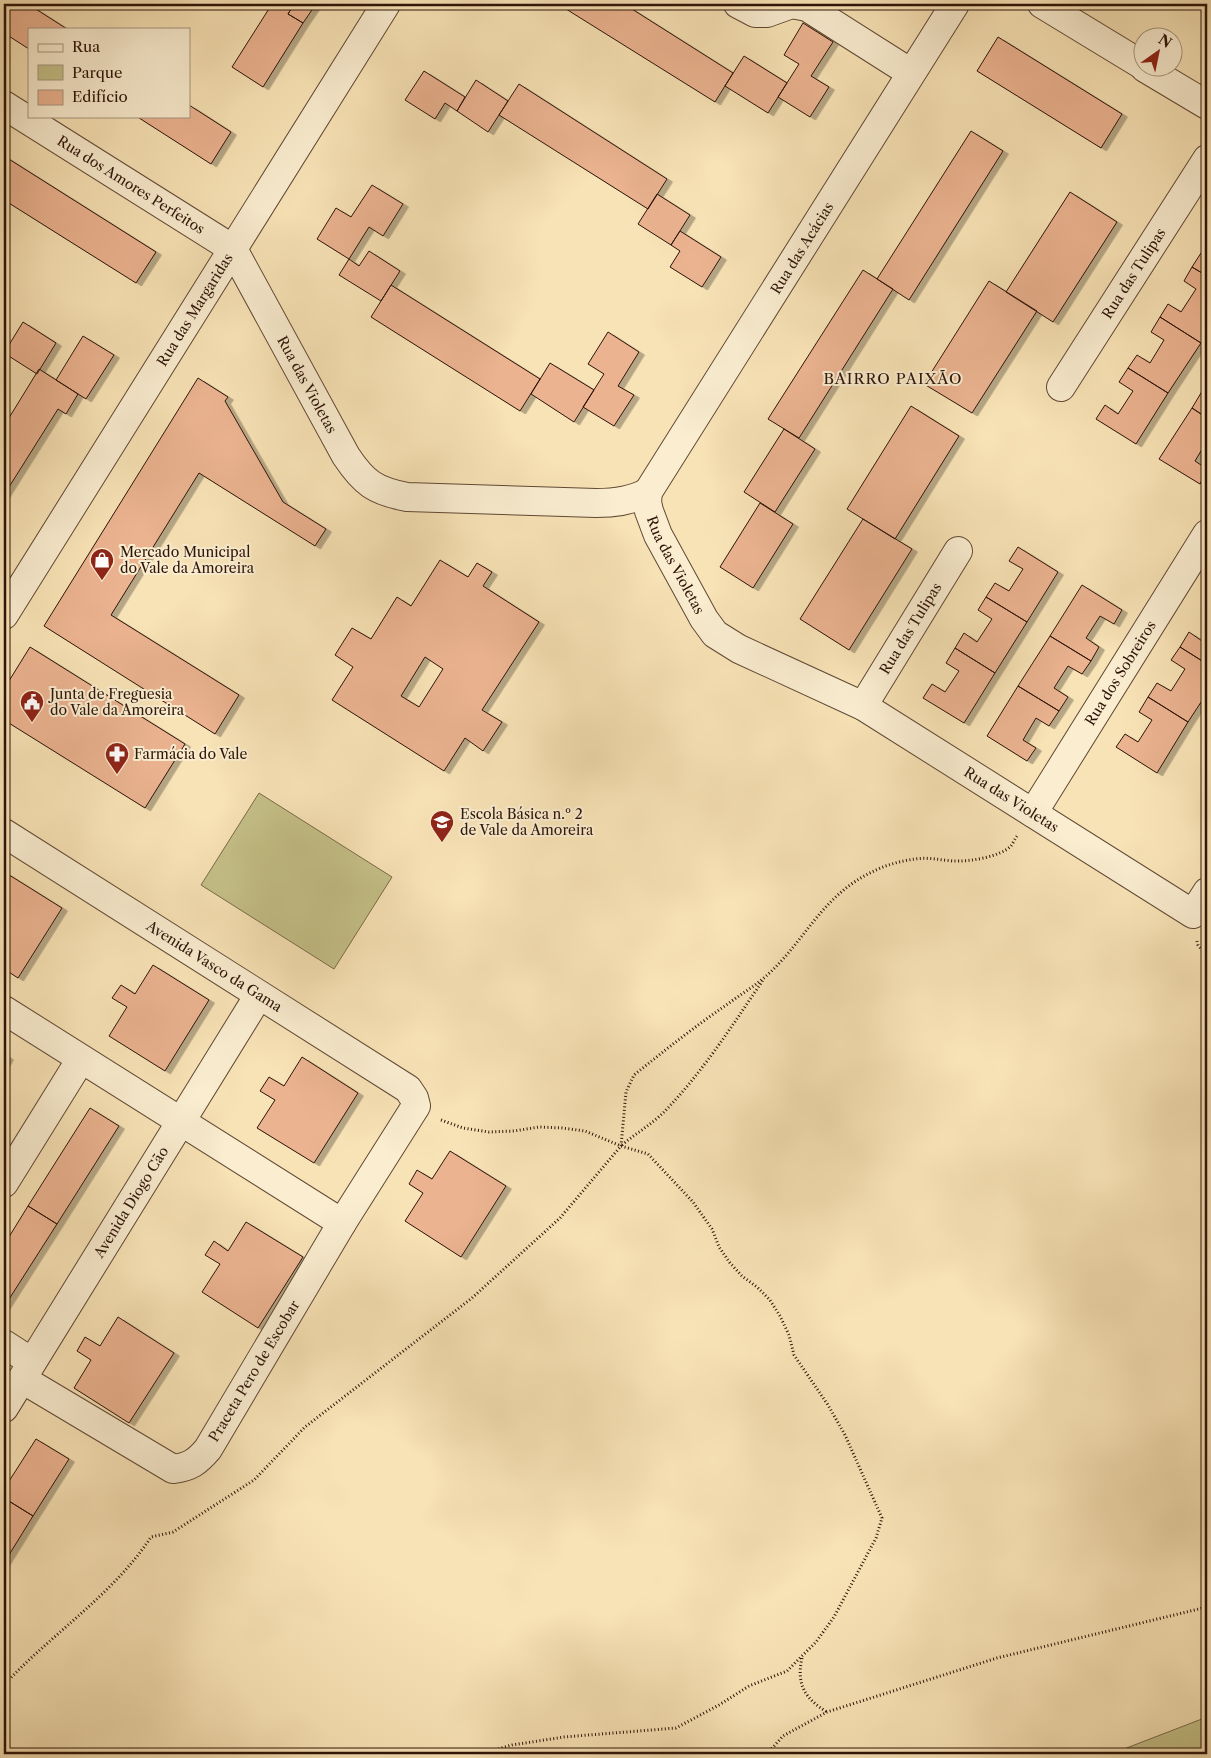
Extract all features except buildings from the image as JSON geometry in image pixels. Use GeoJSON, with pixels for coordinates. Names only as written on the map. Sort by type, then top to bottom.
{"type":"FeatureCollection","features":[{"type":"Feature","properties":{"kind":"street","name":"Rua das Margaridas"},"geometry":{"type":"LineString","coordinates":[[4,615],[386,4]]}},
{"type":"Feature","properties":{"kind":"street"},"geometry":{"type":"LineString","coordinates":[[738,4],[755,13],[767,13],[792,4],[806,6],[911,73]]}},
{"type":"Feature","properties":{"kind":"street","name":"Rua das Acácias"},"geometry":{"type":"LineString","coordinates":[[648,492],[955,4]]}},
{"type":"Feature","properties":{"kind":"street"},"geometry":{"type":"LineString","coordinates":[[1042,4],[1134,61]]}},
{"type":"Feature","properties":{"kind":"street"},"geometry":{"type":"LineString","coordinates":[[1162,78],[1207,106]]}},
{"type":"Feature","properties":{"kind":"street","name":"Rua dos Amores Perfeitos"},"geometry":{"type":"LineString","coordinates":[[4,105],[233,249]]}},
{"type":"Feature","properties":{"kind":"street","name":"Rua das Tulipas"},"geometry":{"type":"LineString","coordinates":[[1061,387],[1207,159]]}},
{"type":"Feature","properties":{"kind":"street","name":"Rua das Violetas"},"geometry":{"type":"LineString","coordinates":[[233,249],[346,456],[358,473],[371,485],[388,493],[406,497],[596,503],[610,503],[636,498],[648,492]]}},
{"type":"Feature","properties":{"kind":"street","name":"Rua das Violetas"},"geometry":{"type":"LineString","coordinates":[[648,492],[647,502],[649,511],[658,535],[704,619],[715,634],[739,649],[863,706],[1032,813],[1200,903]]}},
{"type":"Feature","properties":{"kind":"street","name":"Rua dos Sobreiros"},"geometry":{"type":"LineString","coordinates":[[1032,813],[1207,534]]}},
{"type":"Feature","properties":{"kind":"street","name":"Rua das Tulipas"},"geometry":{"type":"LineString","coordinates":[[863,706],[958,551]]}},
{"type":"Feature","properties":{"kind":"street","name":"Avenida Vasco da Gama"},"geometry":{"type":"LineString","coordinates":[[4,833],[408,1088],[416,1106]]}},
{"type":"Feature","properties":{"kind":"street","name":"Avenida Diogo Cão"},"geometry":{"type":"LineString","coordinates":[[4,1408],[259,995]]}},
{"type":"Feature","properties":{"kind":"street"},"geometry":{"type":"LineString","coordinates":[[4,1010],[342,1223]]}},
{"type":"Feature","properties":{"kind":"street"},"geometry":{"type":"LineString","coordinates":[[4,1183],[81,1059]]}},
{"type":"Feature","properties":{"kind":"street","name":"Praceta Pero de Escobar"},"geometry":{"type":"LineString","coordinates":[[4,1344],[27,1370],[173,1469],[186,1467],[199,1459],[208,1449],[342,1223],[416,1106]]}},
{"type":"Feature","properties":{"kind":"path"},"geometry":{"type":"LineString","coordinates":[[621,1146],[626,1092],[634,1075],[765,976],[789,953],[822,909],[837,894],[854,881],[873,871],[894,864],[915,859],[970,860],[998,853],[1010,847],[1032,813]]}},
{"type":"Feature","properties":{"kind":"path"},"geometry":{"type":"LineString","coordinates":[[4,1685],[113,1583],[139,1555],[151,1537],[172,1532],[254,1480],[305,1427],[472,1298],[560,1218],[621,1146],[663,1113],[693,1078],[731,1028],[765,976]]}},
{"type":"Feature","properties":{"kind":"path"},"geometry":{"type":"LineString","coordinates":[[416,1106],[439,1119],[463,1128],[489,1132],[514,1132],[539,1127],[584,1131],[621,1146],[648,1154],[672,1177],[693,1202],[712,1229],[719,1247],[730,1263],[770,1300],[780,1316],[794,1355],[828,1405],[845,1435],[882,1518],[876,1538],[834,1617],[816,1642],[787,1671],[749,1686],[719,1706],[676,1728],[564,1738],[512,1745],[481,1754]]}},
{"type":"Feature","properties":{"kind":"path"},"geometry":{"type":"LineString","coordinates":[[767,1754],[783,1736],[827,1712],[997,1658],[1207,1607]]}},
{"type":"Feature","properties":{"kind":"path"},"geometry":{"type":"LineString","coordinates":[[802,1657],[799,1675],[801,1684],[807,1696],[827,1712]]}},
{"type":"Feature","properties":{"kind":"green space"},"geometry":{"type":"Polygon","coordinates":[[[259,793],[392,877],[334,969],[201,885],[259,793]]]}},
{"type":"Feature","properties":{"kind":"green space"},"geometry":{"type":"Polygon","coordinates":[[[1207,1717],[1207,1754],[1111,1754],[1207,1717]]]}},
{"type":"Feature","properties":{"kind":"place","name":"Mercado Municipal do Vale da Amoreira"},"geometry":{"type":"Point","coordinates":[102,581]}},
{"type":"Feature","properties":{"kind":"place","name":"Junta de Freguesia do Vale da Amoreira"},"geometry":{"type":"Point","coordinates":[32,723]}},
{"type":"Feature","properties":{"kind":"place","name":"Farmácia do Vale"},"geometry":{"type":"Point","coordinates":[117,775]}},
{"type":"Feature","properties":{"kind":"place","name":"Escola Básica n.º 2 de Vale da Amoreira"},"geometry":{"type":"Point","coordinates":[442,843]}},
{"type":"Feature","properties":{"kind":"district","name":"BAIRRO PAIXÃO"},"geometry":{"type":"Point","coordinates":[893,378]}}]}
